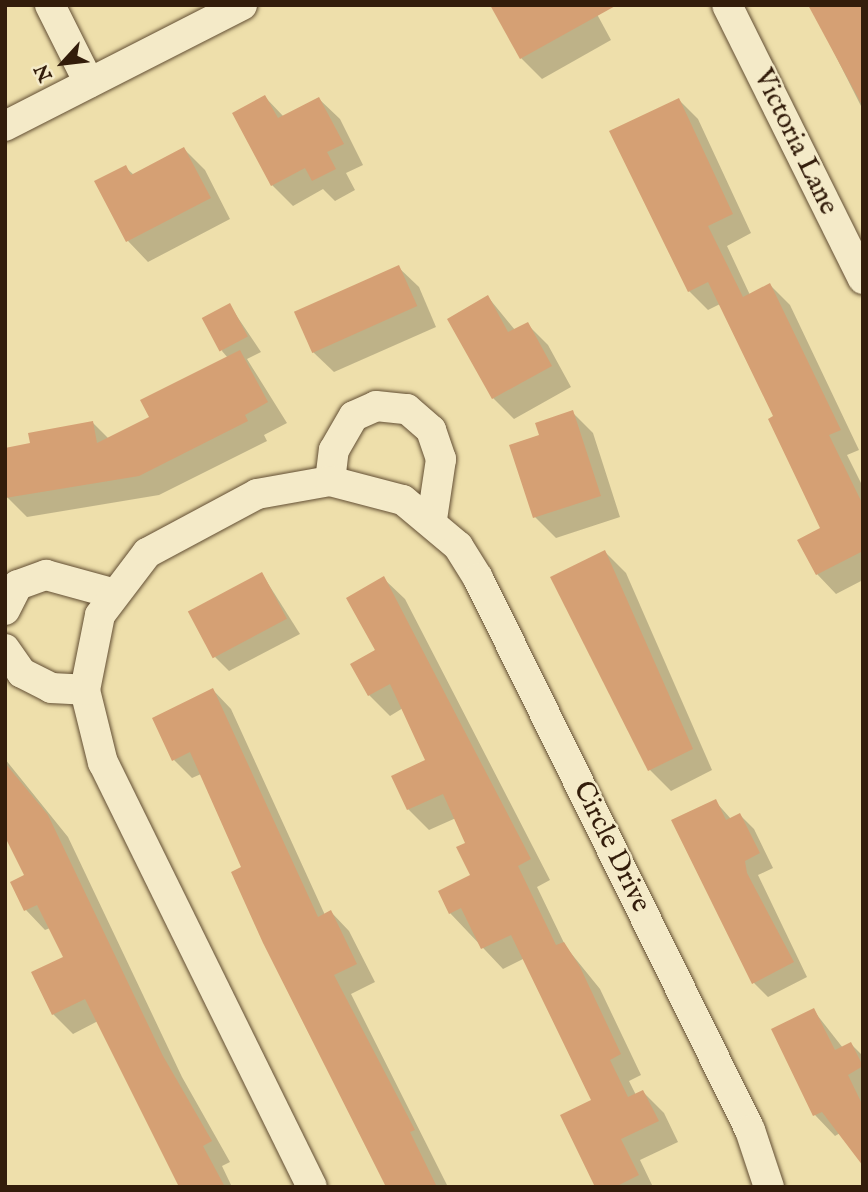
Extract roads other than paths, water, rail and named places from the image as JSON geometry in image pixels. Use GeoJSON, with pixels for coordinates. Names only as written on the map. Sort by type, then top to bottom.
{"type":"FeatureCollection","features":[{"type":"Feature","properties":{"kind":"street"},"geometry":{"type":"LineString","coordinates":[[50,5],[89,83]]}},
{"type":"Feature","properties":{"kind":"street"},"geometry":{"type":"LineString","coordinates":[[5,126],[242,5]]}},
{"type":"Feature","properties":{"kind":"street","name":"Victoria Lane"},"geometry":{"type":"LineString","coordinates":[[727,5],[863,279]]}},
{"type":"Feature","properties":{"kind":"street"},"geometry":{"type":"LineString","coordinates":[[330,481],[334,450],[354,415],[376,406],[407,409],[431,430],[441,459],[432,519]]}},
{"type":"Feature","properties":{"kind":"street","name":"Circle Drive"},"geometry":{"type":"LineString","coordinates":[[312,1187],[103,763],[85,690],[94,631],[112,593],[147,553],[179,532],[257,494],[330,481],[377,489],[432,519],[478,578],[750,1130],[769,1187]]}},
{"type":"Feature","properties":{"kind":"street"},"geometry":{"type":"LineString","coordinates":[[5,610],[18,585],[46,575],[112,593]]}},
{"type":"Feature","properties":{"kind":"street"},"geometry":{"type":"LineString","coordinates":[[5,649],[22,673],[51,688],[85,690]]}}]}
